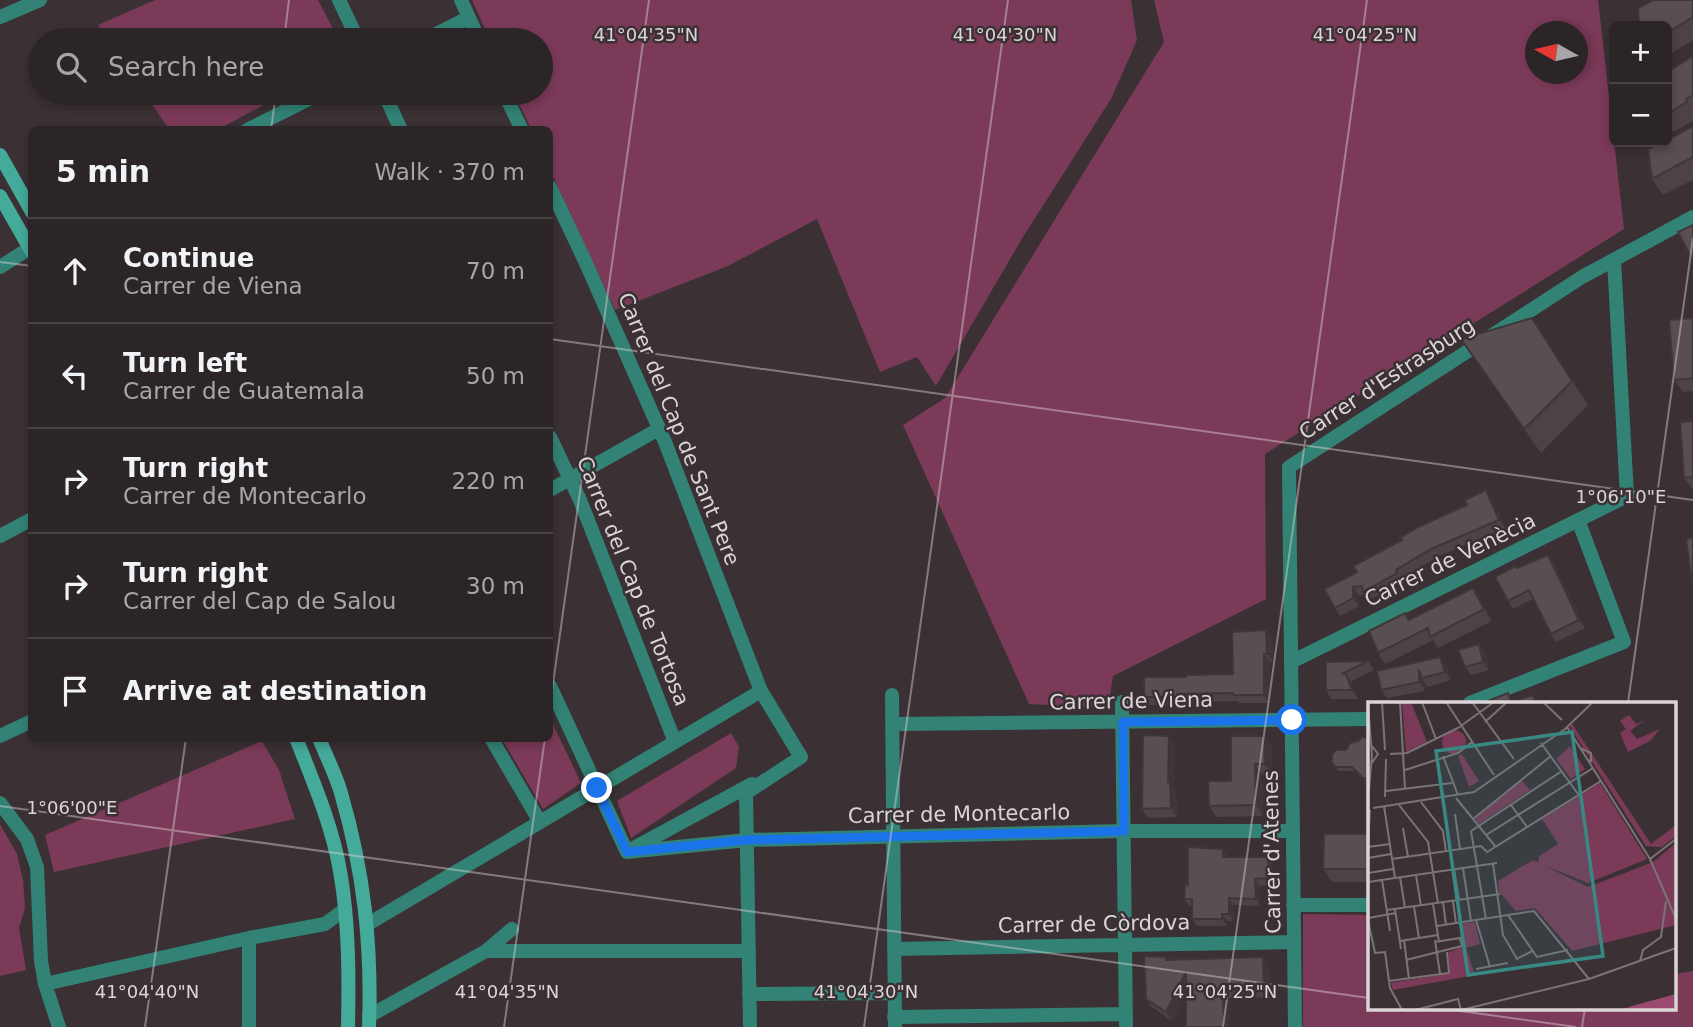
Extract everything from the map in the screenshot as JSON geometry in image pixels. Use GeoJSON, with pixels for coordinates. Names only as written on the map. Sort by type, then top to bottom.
{"type":"FeatureCollection","features":[{"type":"Feature","properties":{"kind":"street"},"geometry":{"type":"LineString","coordinates":[[0,17],[40,0]]}},
{"type":"Feature","properties":{"kind":"street"},"geometry":{"type":"LineString","coordinates":[[339,0],[352,28]]}},
{"type":"Feature","properties":{"kind":"street"},"geometry":{"type":"LineString","coordinates":[[461,0],[473,28]]}},
{"type":"Feature","properties":{"kind":"street"},"geometry":{"type":"LineString","coordinates":[[0,26],[24,8]]}},
{"type":"Feature","properties":{"kind":"street"},"geometry":{"type":"LineString","coordinates":[[448,28],[468,18]]}},
{"type":"Feature","properties":{"kind":"street"},"geometry":{"type":"LineString","coordinates":[[277,123],[303,105]]}},
{"type":"Feature","properties":{"kind":"street"},"geometry":{"type":"LineString","coordinates":[[390,105],[399,126]]}},
{"type":"Feature","properties":{"kind":"street"},"geometry":{"type":"LineString","coordinates":[[510,105],[520,126]]}},
{"type":"Feature","properties":{"kind":"street"},"geometry":{"type":"LineString","coordinates":[[0,155],[28,205]]}},
{"type":"Feature","properties":{"kind":"street","name":"Carrer del Cap de Sant Pere"},"geometry":{"type":"LineString","coordinates":[[553,193],[659,429],[761,691],[802,757]]}},
{"type":"Feature","properties":{"kind":"street"},"geometry":{"type":"LineString","coordinates":[[0,196],[28,245]]}},
{"type":"Feature","properties":{"kind":"street","name":"Carrer d'Estrasburg"},"geometry":{"type":"LineString","coordinates":[[1289,467],[1582,277],[1693,217]]}},
{"type":"Feature","properties":{"kind":"street"},"geometry":{"type":"LineString","coordinates":[[0,267],[28,252]]}},
{"type":"Feature","properties":{"kind":"street","name":"Carrer de Venècia"},"geometry":{"type":"LineString","coordinates":[[1291,662],[1628,496],[1614,260]]}},
{"type":"Feature","properties":{"kind":"street"},"geometry":{"type":"LineString","coordinates":[[553,488],[659,429]]}},
{"type":"Feature","properties":{"kind":"street","name":"Carrer del Cap de Tortosa"},"geometry":{"type":"LineString","coordinates":[[553,443],[570,479],[676,742]]}},
{"type":"Feature","properties":{"kind":"street","name":"Carrer d'Atenes"},"geometry":{"type":"LineString","coordinates":[[1289,467],[1294,1027]]}},
{"type":"Feature","properties":{"kind":"street"},"geometry":{"type":"LineString","coordinates":[[1473,702],[1625,642],[1578,520]]}},
{"type":"Feature","properties":{"kind":"street"},"geometry":{"type":"LineString","coordinates":[[0,536],[28,521]]}},
{"type":"Feature","properties":{"kind":"street"},"geometry":{"type":"LineString","coordinates":[[368,924],[761,691]]}},
{"type":"Feature","properties":{"kind":"street"},"geometry":{"type":"LineString","coordinates":[[553,693],[627,852],[802,757]]}},
{"type":"Feature","properties":{"kind":"street"},"geometry":{"type":"LineString","coordinates":[[892,695],[894,1022],[1126,1021],[1122,702]]}},
{"type":"Feature","properties":{"kind":"street","name":"Carrer de Viena"},"geometry":{"type":"LineString","coordinates":[[893,724],[1368,719]]}},
{"type":"Feature","properties":{"kind":"street"},"geometry":{"type":"LineString","coordinates":[[0,736],[28,724]]}},
{"type":"Feature","properties":{"kind":"street"},"geometry":{"type":"LineString","coordinates":[[298,742],[320,800],[340,869],[345,909],[348,1027]]}},
{"type":"Feature","properties":{"kind":"street"},"geometry":{"type":"LineString","coordinates":[[321,742],[340,791],[360,867],[368,924],[369,1022]]}},
{"type":"Feature","properties":{"kind":"street"},"geometry":{"type":"LineString","coordinates":[[493,742],[540,822]]}},
{"type":"Feature","properties":{"kind":"street"},"geometry":{"type":"LineString","coordinates":[[750,1027],[746,793],[802,757]]}},
{"type":"Feature","properties":{"kind":"street"},"geometry":{"type":"LineString","coordinates":[[0,803],[27,839],[37,867],[38,937],[45,984],[59,1027]]}},
{"type":"Feature","properties":{"kind":"street","name":"Carrer de Montecarlo"},"geometry":{"type":"LineString","coordinates":[[627,852],[747,840],[1124,831],[1293,831]]}},
{"type":"Feature","properties":{"kind":"street"},"geometry":{"type":"LineString","coordinates":[[1293,905],[1368,905]]}},
{"type":"Feature","properties":{"kind":"street"},"geometry":{"type":"LineString","coordinates":[[45,984],[250,938],[326,924],[345,909]]}},
{"type":"Feature","properties":{"kind":"street"},"geometry":{"type":"LineString","coordinates":[[369,1022],[486,951],[512,929]]}},
{"type":"Feature","properties":{"kind":"street"},"geometry":{"type":"LineString","coordinates":[[248,1027],[250,938]]}},
{"type":"Feature","properties":{"kind":"street","name":"Carrer de Còrdova"},"geometry":{"type":"LineString","coordinates":[[894,949],[1294,942]]}},
{"type":"Feature","properties":{"kind":"street"},"geometry":{"type":"LineString","coordinates":[[486,951],[748,951]]}},
{"type":"Feature","properties":{"kind":"street"},"geometry":{"type":"LineString","coordinates":[[749,994],[894,993]]}},
{"type":"Feature","properties":{"kind":"shaded area"},"geometry":{"type":"Polygon","coordinates":[[[155,0],[318,0],[333,28],[100,28],[98,25],[155,0]]]}},
{"type":"Feature","properties":{"kind":"shaded area"},"geometry":{"type":"Polygon","coordinates":[[[472,0],[1131,0],[1137,40],[1111,99],[1023,237],[936,386],[917,357],[880,372],[817,219],[728,266],[615,310],[553,176],[553,126],[530,126],[520,105],[553,105],[553,28],[485,28],[472,0]]]}},
{"type":"Feature","properties":{"kind":"shaded area"},"geometry":{"type":"Polygon","coordinates":[[[1154,0],[1598,0],[1609,97],[1609,147],[1615,147],[1624,229],[1265,454],[1266,599],[1113,676],[1108,708],[1029,704],[903,425],[945,398],[1164,42],[1154,0]]]}},
{"type":"Feature","properties":{"kind":"shaded area"},"geometry":{"type":"Polygon","coordinates":[[[152,105],[264,105],[225,126],[167,126],[152,105]]]}},
{"type":"Feature","properties":{"kind":"shaded area"},"geometry":{"type":"Polygon","coordinates":[[[553,724],[581,783],[543,809],[504,742],[553,742],[553,724]]]}},
{"type":"Feature","properties":{"kind":"shaded area"},"geometry":{"type":"Polygon","coordinates":[[[731,733],[739,747],[736,768],[631,838],[617,801],[731,733]]]}},
{"type":"Feature","properties":{"kind":"shaded area"},"geometry":{"type":"Polygon","coordinates":[[[260,742],[263,742],[279,770],[295,819],[54,872],[45,835],[260,742]]]}},
{"type":"Feature","properties":{"kind":"shaded area"},"geometry":{"type":"Polygon","coordinates":[[[0,824],[17,854],[23,880],[25,908],[19,928],[26,970],[0,976],[0,824]]]}},
{"type":"Feature","properties":{"kind":"shaded area"},"geometry":{"type":"Polygon","coordinates":[[[1303,914],[1368,915],[1368,1010],[1676,1010],[1676,974],[1693,971],[1693,1027],[1303,1027],[1303,914]]]}},
{"type":"Feature","properties":{"kind":"building"},"geometry":{"type":"Polygon","coordinates":[[[1653,0],[1693,0],[1693,17],[1672,30],[1672,21],[1639,21],[1638,8],[1653,0]]]}},
{"type":"Feature","properties":{"kind":"building"},"geometry":{"type":"Polygon","coordinates":[[[1693,56],[1693,95],[1672,111],[1672,84],[1672,69],[1693,56]]]}},
{"type":"Feature","properties":{"kind":"building"},"geometry":{"type":"Polygon","coordinates":[[[1693,126],[1693,157],[1652,179],[1648,149],[1672,147],[1672,137],[1693,126]]]}},
{"type":"Feature","properties":{"kind":"building"},"geometry":{"type":"Polygon","coordinates":[[[1693,225],[1693,258],[1692,259],[1678,232],[1693,225]]]}},
{"type":"Feature","properties":{"kind":"building"},"geometry":{"type":"Polygon","coordinates":[[[1532,318],[1572,381],[1524,429],[1461,339],[1532,318]]]}},
{"type":"Feature","properties":{"kind":"building"},"geometry":{"type":"Polygon","coordinates":[[[1693,318],[1693,378],[1674,380],[1669,320],[1693,318]]]}},
{"type":"Feature","properties":{"kind":"building"},"geometry":{"type":"Polygon","coordinates":[[[1693,421],[1693,477],[1684,478],[1680,422],[1693,421]]]}},
{"type":"Feature","properties":{"kind":"building"},"geometry":{"type":"Polygon","coordinates":[[[1486,490],[1499,520],[1431,549],[1396,570],[1397,573],[1363,592],[1362,586],[1353,587],[1353,598],[1335,608],[1324,589],[1357,572],[1353,566],[1402,540],[1400,538],[1418,527],[1467,505],[1465,500],[1486,490]]]}},
{"type":"Feature","properties":{"kind":"building"},"geometry":{"type":"Polygon","coordinates":[[[1693,537],[1693,589],[1686,540],[1693,537]]]}},
{"type":"Feature","properties":{"kind":"building"},"geometry":{"type":"Polygon","coordinates":[[[1548,555],[1579,620],[1551,634],[1529,590],[1508,601],[1495,577],[1515,566],[1517,568],[1548,555]]]}},
{"type":"Feature","properties":{"kind":"building"},"geometry":{"type":"Polygon","coordinates":[[[1473,588],[1484,609],[1430,637],[1428,628],[1378,653],[1369,631],[1405,613],[1409,620],[1473,588]]]}},
{"type":"Feature","properties":{"kind":"building"},"geometry":{"type":"Polygon","coordinates":[[[1266,630],[1264,695],[1233,693],[1144,697],[1144,677],[1233,674],[1232,632],[1266,630]]]}},
{"type":"Feature","properties":{"kind":"building"},"geometry":{"type":"Polygon","coordinates":[[[1479,644],[1483,662],[1465,667],[1458,650],[1479,644]]]}},
{"type":"Feature","properties":{"kind":"building"},"geometry":{"type":"Polygon","coordinates":[[[1440,657],[1445,672],[1422,678],[1419,670],[1419,682],[1381,690],[1377,671],[1440,657]]]}},
{"type":"Feature","properties":{"kind":"building"},"geometry":{"type":"Polygon","coordinates":[[[1368,661],[1342,674],[1346,674],[1352,690],[1326,690],[1326,662],[1368,661]]]}},
{"type":"Feature","properties":{"kind":"building"},"geometry":{"type":"Polygon","coordinates":[[[1508,693],[1511,702],[1486,702],[1508,693]]]}},
{"type":"Feature","properties":{"kind":"building"},"geometry":{"type":"Polygon","coordinates":[[[1533,695],[1535,702],[1511,702],[1533,695]]]}},
{"type":"Feature","properties":{"kind":"building"},"geometry":{"type":"Polygon","coordinates":[[[1143,735],[1169,736],[1168,782],[1171,808],[1142,809],[1143,735]]]}},
{"type":"Feature","properties":{"kind":"building"},"geometry":{"type":"Polygon","coordinates":[[[1231,736],[1264,736],[1265,764],[1255,764],[1256,805],[1209,806],[1208,781],[1231,781],[1231,736]]]}},
{"type":"Feature","properties":{"kind":"building"},"geometry":{"type":"Polygon","coordinates":[[[1363,736],[1368,739],[1368,777],[1364,779],[1352,767],[1335,767],[1332,762],[1332,754],[1336,750],[1346,750],[1350,743],[1363,736]]]}},
{"type":"Feature","properties":{"kind":"building"},"geometry":{"type":"Polygon","coordinates":[[[1324,834],[1368,834],[1368,869],[1323,869],[1324,834]]]}},
{"type":"Feature","properties":{"kind":"building"},"geometry":{"type":"Polygon","coordinates":[[[1188,847],[1223,849],[1223,857],[1268,857],[1269,878],[1255,879],[1256,899],[1229,898],[1229,914],[1222,914],[1222,919],[1192,919],[1192,899],[1184,899],[1185,885],[1188,885],[1188,847]]]}},
{"type":"Feature","properties":{"kind":"building"},"geometry":{"type":"Polygon","coordinates":[[[1144,956],[1166,957],[1166,960],[1263,957],[1264,989],[1223,990],[1224,1027],[1186,1027],[1186,972],[1166,1012],[1146,999],[1144,956]]]}},
{"type":"Feature","properties":{"kind":"route"},"geometry":{"type":"LineString","coordinates":[[597,788],[627,852],[747,840],[1124,831],[1123,722],[1292,720]]}}]}
